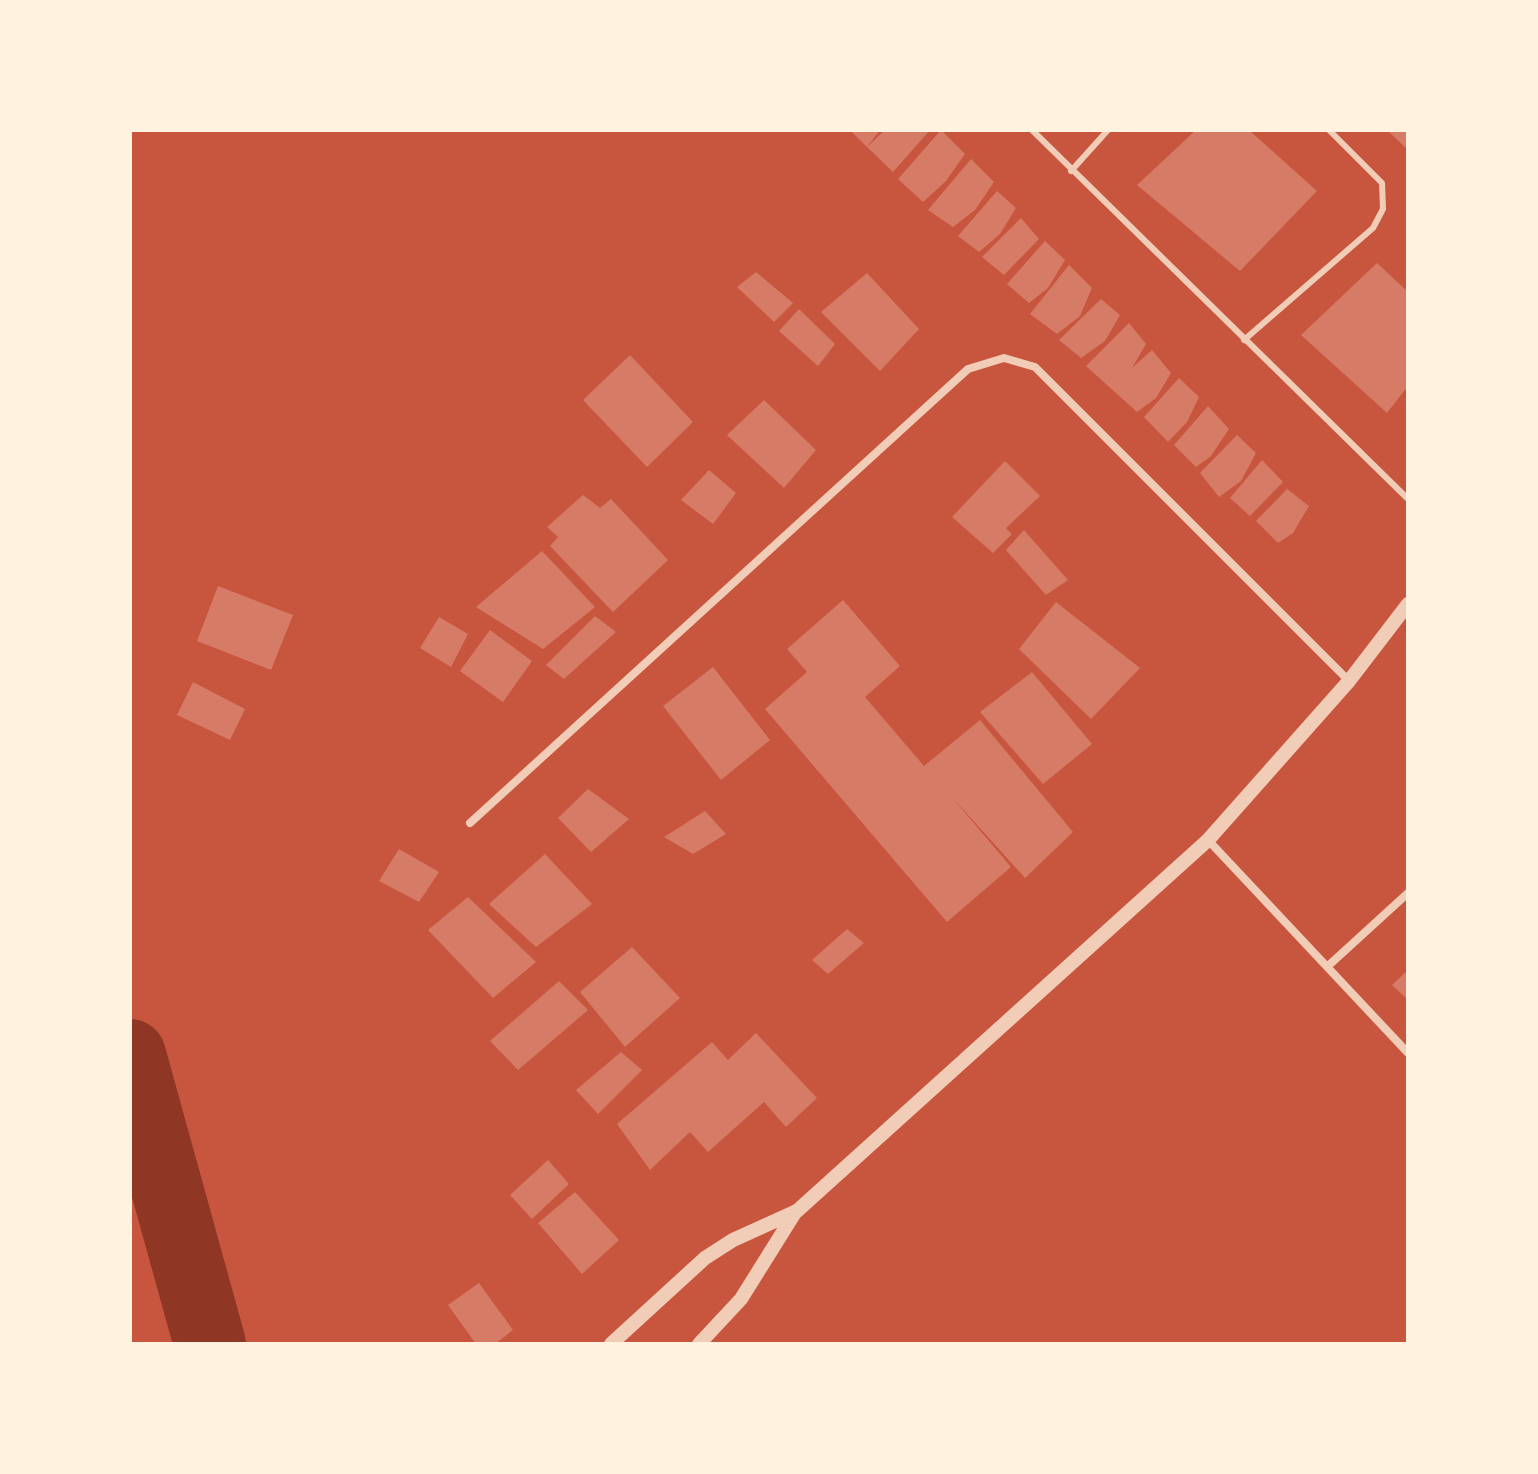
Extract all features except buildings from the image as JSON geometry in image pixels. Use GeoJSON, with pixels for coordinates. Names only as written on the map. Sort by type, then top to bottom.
{"type":"FeatureCollection","features":[{"type":"Feature","properties":{"kind":"street"},"geometry":{"type":"LineString","coordinates":[[470,823],[968,369],[1004,358],[1035,367],[1349,681]]}},
{"type":"Feature","properties":{"kind":"street"},"geometry":{"type":"LineString","coordinates":[[699,1344],[741,1299],[797,1211],[1208,840],[1349,681],[1408,604]]}},
{"type":"Feature","properties":{"kind":"street"},"geometry":{"type":"LineString","coordinates":[[1208,840],[1408,1053]]}},
{"type":"Feature","properties":{"kind":"street"},"geometry":{"type":"LineString","coordinates":[[1328,966],[1408,893]]}},
{"type":"Feature","properties":{"kind":"street"},"geometry":{"type":"LineString","coordinates":[[611,1344],[705,1258],[733,1240],[797,1211]]}},
{"type":"Feature","properties":{"kind":"lane"},"geometry":{"type":"LineString","coordinates":[[1032,130],[1408,499]]}},
{"type":"Feature","properties":{"kind":"lane"},"geometry":{"type":"LineString","coordinates":[[1071,171],[1108,130]]}},
{"type":"Feature","properties":{"kind":"lane"},"geometry":{"type":"LineString","coordinates":[[1244,340],[1373,228],[1383,209],[1382,183],[1329,130]]}},
{"type":"Feature","properties":{"kind":"waterway"},"geometry":{"type":"LineString","coordinates":[[130,1055],[210,1344]]}}]}
